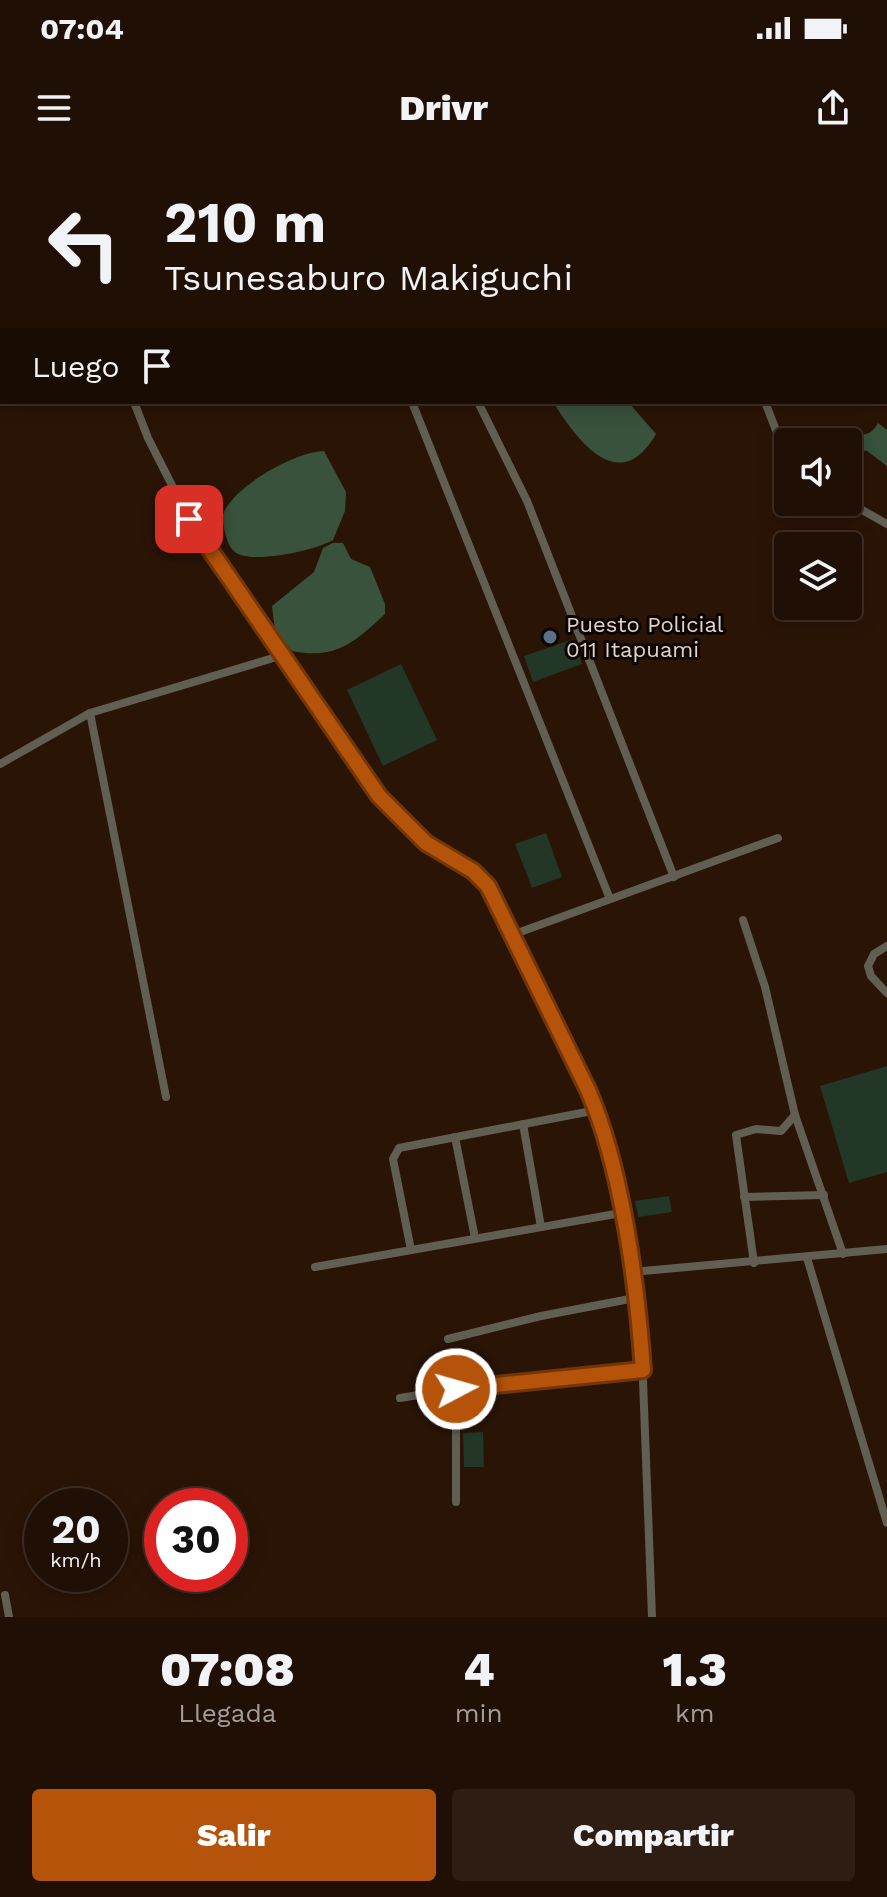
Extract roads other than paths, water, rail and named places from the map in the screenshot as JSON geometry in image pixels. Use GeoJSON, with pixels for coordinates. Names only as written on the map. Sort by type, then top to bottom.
{"type":"FeatureCollection","features":[{"type":"Feature","properties":{"kind":"street"},"geometry":{"type":"LineString","coordinates":[[135,404],[178,502],[280,656],[379,796],[426,843],[483,880],[597,1110],[632,1272],[643,1370],[652,1617]]}},
{"type":"Feature","properties":{"kind":"street"},"geometry":{"type":"LineString","coordinates":[[413,404],[610,899]]}},
{"type":"Feature","properties":{"kind":"street"},"geometry":{"type":"LineString","coordinates":[[479,404],[527,501],[674,877]]}},
{"type":"Feature","properties":{"kind":"street"},"geometry":{"type":"LineString","coordinates":[[766,404],[775,428]]}},
{"type":"Feature","properties":{"kind":"street"},"geometry":{"type":"LineString","coordinates":[[862,510],[887,524]]}},
{"type":"Feature","properties":{"kind":"street"},"geometry":{"type":"LineString","coordinates":[[0,764],[90,713],[280,656]]}},
{"type":"Feature","properties":{"kind":"street"},"geometry":{"type":"LineString","coordinates":[[90,713],[166,1097]]}},
{"type":"Feature","properties":{"kind":"street"},"geometry":{"type":"LineString","coordinates":[[512,935],[778,838]]}},
{"type":"Feature","properties":{"kind":"street"},"geometry":{"type":"LineString","coordinates":[[743,920],[765,987],[795,1115],[843,1254]]}},
{"type":"Feature","properties":{"kind":"street"},"geometry":{"type":"LineString","coordinates":[[887,946],[874,954],[868,966],[871,976],[887,993]]}},
{"type":"Feature","properties":{"kind":"street"},"geometry":{"type":"LineString","coordinates":[[411,1250],[393,1159],[395,1152],[403,1146],[597,1110]]}},
{"type":"Feature","properties":{"kind":"street"},"geometry":{"type":"LineString","coordinates":[[754,1263],[736,1135],[756,1129],[781,1131],[795,1115]]}},
{"type":"Feature","properties":{"kind":"street"},"geometry":{"type":"LineString","coordinates":[[523,1124],[541,1227]]}},
{"type":"Feature","properties":{"kind":"street"},"geometry":{"type":"LineString","coordinates":[[455,1137],[475,1238]]}},
{"type":"Feature","properties":{"kind":"street"},"geometry":{"type":"LineString","coordinates":[[744,1197],[824,1195]]}},
{"type":"Feature","properties":{"kind":"street"},"geometry":{"type":"LineString","coordinates":[[315,1267],[621,1213]]}},
{"type":"Feature","properties":{"kind":"street"},"geometry":{"type":"LineString","coordinates":[[632,1272],[887,1249]]}},
{"type":"Feature","properties":{"kind":"street"},"geometry":{"type":"LineString","coordinates":[[807,1258],[887,1523]]}},
{"type":"Feature","properties":{"kind":"street"},"geometry":{"type":"LineString","coordinates":[[448,1339],[541,1316],[635,1298]]}},
{"type":"Feature","properties":{"kind":"street"},"geometry":{"type":"LineString","coordinates":[[400,1398],[456,1389],[643,1370]]}},
{"type":"Feature","properties":{"kind":"street"},"geometry":{"type":"LineString","coordinates":[[456,1389],[456,1502]]}},
{"type":"Feature","properties":{"kind":"street"},"geometry":{"type":"LineString","coordinates":[[5,1595],[9,1617]]}},
{"type":"Feature","properties":{"kind":"place","name":"Puesto Policial 011 Itapuami"},"geometry":{"type":"Point","coordinates":[550,637]}}]}
